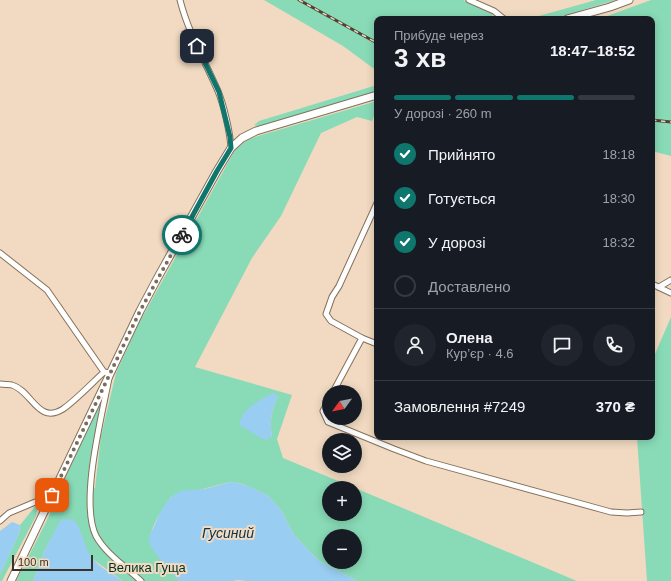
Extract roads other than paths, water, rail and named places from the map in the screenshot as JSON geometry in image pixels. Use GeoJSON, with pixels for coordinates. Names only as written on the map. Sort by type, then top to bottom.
{"type":"FeatureCollection","features":[{"type":"Feature","properties":{"kind":"main road"},"geometry":{"type":"LineString","coordinates":[[578,16],[629,0]]}},
{"type":"Feature","properties":{"kind":"main road"},"geometry":{"type":"LineString","coordinates":[[10,581],[52,495],[107,372],[157,279],[231,148],[242,138],[256,131],[374,96]]}},
{"type":"Feature","properties":{"kind":"street"},"geometry":{"type":"LineString","coordinates":[[180,0],[202,58],[219,92],[230,137],[231,148]]}},
{"type":"Feature","properties":{"kind":"street"},"geometry":{"type":"LineString","coordinates":[[469,0],[494,11],[500,16]]}},
{"type":"Feature","properties":{"kind":"street"},"geometry":{"type":"LineString","coordinates":[[374,211],[332,297],[326,314],[332,321],[362,338],[374,343]]}},
{"type":"Feature","properties":{"kind":"street"},"geometry":{"type":"LineString","coordinates":[[0,253],[47,290],[107,372],[90,491],[92,523],[97,536],[105,549],[141,581]]}},
{"type":"Feature","properties":{"kind":"street"},"geometry":{"type":"LineString","coordinates":[[660,287],[671,280]]}},
{"type":"Feature","properties":{"kind":"street"},"geometry":{"type":"LineString","coordinates":[[655,285],[671,293]]}},
{"type":"Feature","properties":{"kind":"street"},"geometry":{"type":"LineString","coordinates":[[337,385],[362,338]]}},
{"type":"Feature","properties":{"kind":"street"},"geometry":{"type":"LineString","coordinates":[[0,384],[13,386],[40,410],[48,414],[55,413],[63,409],[107,372]]}},
{"type":"Feature","properties":{"kind":"street"},"geometry":{"type":"LineString","coordinates":[[336,425],[413,456],[611,512],[641,512]]}},
{"type":"Feature","properties":{"kind":"street"},"geometry":{"type":"LineString","coordinates":[[0,521],[9,513],[52,495]]}},
{"type":"Feature","properties":{"kind":"water"},"geometry":{"type":"Polygon","coordinates":[[[273,393],[278,396],[272,415],[272,436],[266,440],[240,425],[243,415],[247,410],[263,398],[273,393]]]}},
{"type":"Feature","properties":{"kind":"water","name":"Гусиний"},"geometry":{"type":"Polygon","coordinates":[[[234,482],[251,487],[267,495],[281,510],[294,535],[322,563],[322,569],[335,569],[358,581],[179,581],[158,556],[149,541],[150,535],[162,509],[177,493],[187,490],[200,490],[234,482]]]}},
{"type":"Feature","properties":{"kind":"water"},"geometry":{"type":"Polygon","coordinates":[[[64,519],[72,520],[79,527],[87,550],[96,562],[123,581],[33,581],[45,550],[60,521],[64,519]]]}},
{"type":"Feature","properties":{"kind":"water"},"geometry":{"type":"Polygon","coordinates":[[[12,522],[20,525],[19,534],[0,574],[0,531],[12,522]]]}},
{"type":"Feature","properties":{"kind":"railway"},"geometry":{"type":"LineString","coordinates":[[299,0],[374,41]]}},
{"type":"Feature","properties":{"kind":"railway"},"geometry":{"type":"LineString","coordinates":[[655,120],[671,122]]}},
{"type":"Feature","properties":{"kind":"park label","name":"Велика Гуща"},"geometry":{"type":"Point","coordinates":[147,567]}}]}
